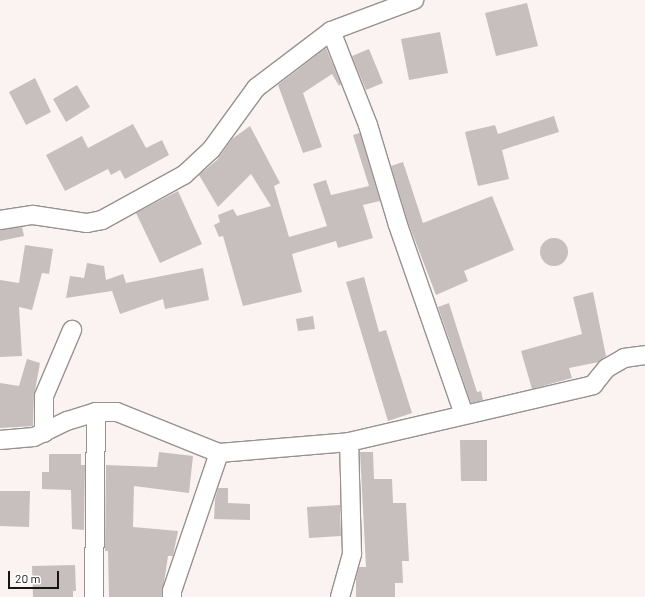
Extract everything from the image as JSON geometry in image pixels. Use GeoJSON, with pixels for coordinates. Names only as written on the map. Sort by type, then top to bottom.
{"type":"FeatureCollection","features":[{"type":"Feature","properties":{"kind":"street"},"geometry":{"type":"LineString","coordinates":[[0,220],[33,215],[87,223],[102,220],[184,175],[211,150],[256,88],[332,30],[414,0]]}},
{"type":"Feature","properties":{"kind":"street"},"geometry":{"type":"LineString","coordinates":[[332,30],[368,125],[398,225],[464,414]]}},
{"type":"Feature","properties":{"kind":"street"},"geometry":{"type":"LineString","coordinates":[[44,433],[44,396],[72,330]]}},
{"type":"Feature","properties":{"kind":"street"},"geometry":{"type":"LineString","coordinates":[[0,440],[34,437],[67,421],[96,412],[117,412],[219,454],[349,442],[593,385],[607,368],[624,358],[645,355]]}},
{"type":"Feature","properties":{"kind":"street"},"geometry":{"type":"LineString","coordinates":[[94,597],[96,412]]}},
{"type":"Feature","properties":{"kind":"street"},"geometry":{"type":"LineString","coordinates":[[340,597],[352,554],[349,442]]}},
{"type":"Feature","properties":{"kind":"street"},"geometry":{"type":"LineString","coordinates":[[172,597],[172,591],[219,454]]}},
{"type":"Feature","properties":{"kind":"building"},"geometry":{"type":"Polygon","coordinates":[[[527,3],[538,46],[496,56],[485,13],[527,3]]]}},
{"type":"Feature","properties":{"kind":"building"},"geometry":{"type":"Polygon","coordinates":[[[440,32],[448,73],[409,80],[401,39],[440,32]]]}},
{"type":"Feature","properties":{"kind":"building"},"geometry":{"type":"Polygon","coordinates":[[[326,48],[341,84],[339,86],[332,74],[303,93],[322,147],[303,153],[278,85],[326,48]]]}},
{"type":"Feature","properties":{"kind":"building"},"geometry":{"type":"Polygon","coordinates":[[[369,49],[383,83],[366,90],[352,56],[369,49]]]}},
{"type":"Feature","properties":{"kind":"building"},"geometry":{"type":"Polygon","coordinates":[[[35,78],[51,112],[26,125],[9,92],[35,78]]]}},
{"type":"Feature","properties":{"kind":"building"},"geometry":{"type":"Polygon","coordinates":[[[77,85],[90,107],[66,122],[53,99],[77,85]]]}},
{"type":"Feature","properties":{"kind":"building"},"geometry":{"type":"Polygon","coordinates":[[[554,116],[559,132],[502,150],[509,179],[478,186],[465,132],[495,125],[498,134],[554,116]]]}},
{"type":"Feature","properties":{"kind":"building"},"geometry":{"type":"Polygon","coordinates":[[[133,124],[146,148],[162,140],[169,155],[125,179],[120,170],[111,175],[108,169],[65,191],[46,155],[82,136],[88,148],[133,124]]]}},
{"type":"Feature","properties":{"kind":"building"},"geometry":{"type":"Polygon","coordinates":[[[250,126],[280,183],[274,186],[289,237],[327,226],[313,184],[326,180],[331,195],[369,186],[353,135],[360,133],[380,201],[363,205],[373,238],[338,248],[336,241],[292,254],[302,292],[243,306],[223,236],[219,237],[214,225],[220,222],[218,215],[233,209],[237,216],[271,206],[251,174],[218,207],[199,175],[217,160],[232,139],[250,126]]]}},
{"type":"Feature","properties":{"kind":"building"},"geometry":{"type":"Polygon","coordinates":[[[403,162],[423,223],[492,196],[514,250],[464,271],[468,281],[436,295],[408,222],[391,166],[403,162]]]}},
{"type":"Feature","properties":{"kind":"building"},"geometry":{"type":"Polygon","coordinates":[[[178,191],[202,244],[160,263],[136,213],[178,191]]]}},
{"type":"Feature","properties":{"kind":"building"},"geometry":{"type":"Polygon","coordinates":[[[22,227],[24,236],[0,241],[0,230],[22,227]]]}},
{"type":"Feature","properties":{"kind":"building"},"geometry":{"type":"Polygon","coordinates":[[[554,238],[560,239],[564,242],[567,246],[567,258],[564,262],[560,265],[554,266],[548,265],[544,262],[541,258],[540,252],[541,246],[544,242],[548,239],[554,238]]]}},
{"type":"Feature","properties":{"kind":"building"},"geometry":{"type":"Polygon","coordinates":[[[25,245],[53,249],[49,274],[42,273],[32,310],[19,307],[22,356],[0,357],[0,280],[19,283],[25,245]]]}},
{"type":"Feature","properties":{"kind":"building"},"geometry":{"type":"Polygon","coordinates":[[[87,263],[104,266],[106,280],[123,274],[126,283],[203,268],[209,300],[165,309],[163,299],[120,314],[112,291],[66,298],[70,276],[84,278],[87,263]]]}},
{"type":"Feature","properties":{"kind":"building"},"geometry":{"type":"Polygon","coordinates":[[[364,277],[379,332],[386,330],[412,413],[388,421],[346,282],[364,277]]]}},
{"type":"Feature","properties":{"kind":"building"},"geometry":{"type":"Polygon","coordinates":[[[593,292],[606,356],[599,362],[569,368],[572,378],[532,389],[521,351],[582,334],[573,297],[593,292]]]}},
{"type":"Feature","properties":{"kind":"building"},"geometry":{"type":"Polygon","coordinates":[[[449,303],[477,392],[481,391],[483,400],[471,403],[438,307],[449,303]]]}},
{"type":"Feature","properties":{"kind":"building"},"geometry":{"type":"Polygon","coordinates":[[[313,316],[315,329],[298,331],[296,319],[313,316]]]}},
{"type":"Feature","properties":{"kind":"building"},"geometry":{"type":"Polygon","coordinates":[[[27,359],[40,363],[34,396],[33,426],[0,428],[0,383],[19,386],[27,359]]]}},
{"type":"Feature","properties":{"kind":"building"},"geometry":{"type":"Polygon","coordinates":[[[460,440],[487,440],[487,481],[461,481],[460,440]]]}},
{"type":"Feature","properties":{"kind":"building"},"geometry":{"type":"Polygon","coordinates":[[[159,452],[193,456],[189,493],[134,486],[133,527],[178,531],[173,556],[168,556],[162,597],[109,597],[108,551],[105,551],[106,465],[157,467],[159,452]]]}},
{"type":"Feature","properties":{"kind":"building"},"geometry":{"type":"Polygon","coordinates":[[[360,452],[373,452],[374,479],[392,479],[393,503],[406,503],[409,561],[402,561],[403,583],[395,583],[395,597],[356,597],[356,579],[359,567],[366,567],[360,452]]]}},
{"type":"Feature","properties":{"kind":"building"},"geometry":{"type":"Polygon","coordinates":[[[49,454],[81,454],[81,465],[85,465],[84,530],[72,529],[71,490],[42,489],[42,472],[49,472],[49,454]]]}},
{"type":"Feature","properties":{"kind":"building"},"geometry":{"type":"Polygon","coordinates":[[[218,488],[228,488],[228,503],[250,504],[250,520],[214,519],[215,499],[218,488]]]}},
{"type":"Feature","properties":{"kind":"building"},"geometry":{"type":"Polygon","coordinates":[[[0,491],[30,491],[29,527],[0,526],[0,491]]]}},
{"type":"Feature","properties":{"kind":"building"},"geometry":{"type":"Polygon","coordinates":[[[340,505],[341,536],[309,538],[307,507],[340,505]]]}},
{"type":"Feature","properties":{"kind":"building"},"geometry":{"type":"Polygon","coordinates":[[[75,565],[76,591],[73,591],[73,597],[33,597],[32,566],[75,565]]]}}]}
